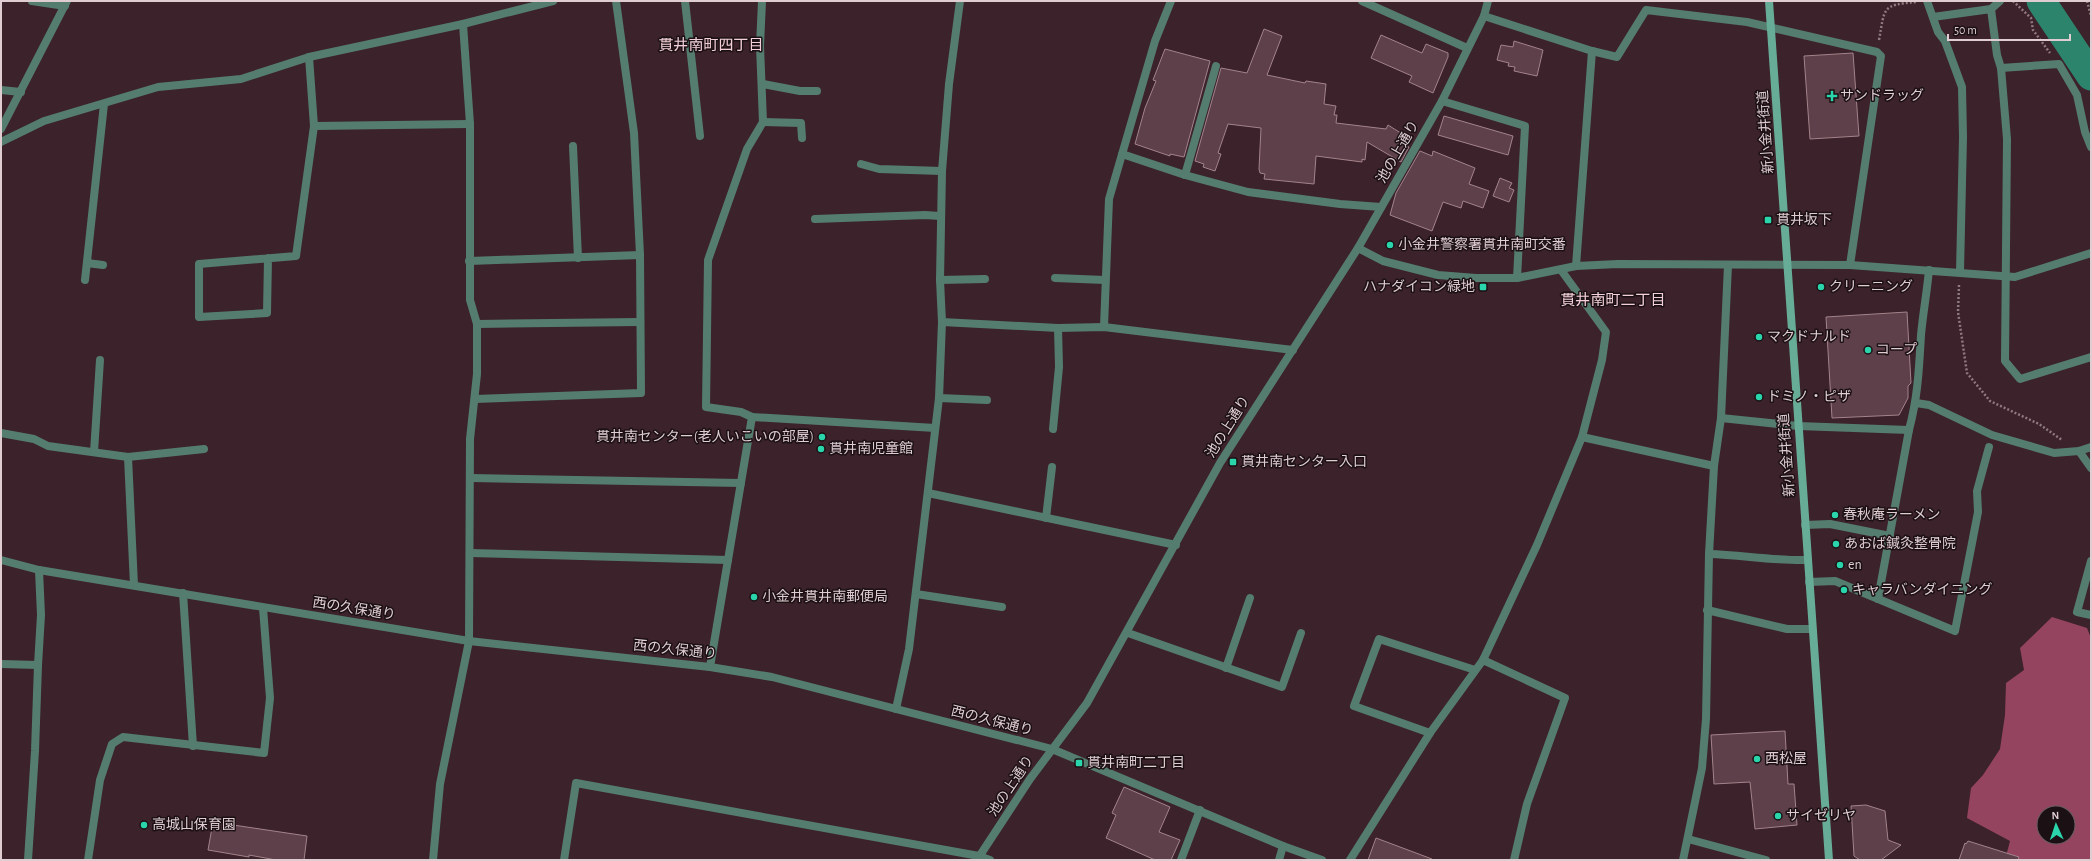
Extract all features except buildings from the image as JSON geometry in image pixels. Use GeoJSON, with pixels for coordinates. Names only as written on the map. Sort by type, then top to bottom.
{"type":"FeatureCollection","features":[{"type":"Feature","properties":{"kind":"main road","name":"新小金井街道"},"geometry":{"type":"LineString","coordinates":[[1769,1],[1772,27],[1828,860]]}},
{"type":"Feature","properties":{"kind":"street"},"geometry":{"type":"LineString","coordinates":[[1,129],[66,3],[32,1]]}},
{"type":"Feature","properties":{"kind":"street"},"geometry":{"type":"LineString","coordinates":[[1,142],[44,121],[158,87],[240,79],[309,57],[463,24],[553,1]]}},
{"type":"Feature","properties":{"kind":"street"},"geometry":{"type":"LineString","coordinates":[[475,399],[641,392],[640,254],[634,133],[616,1]]}},
{"type":"Feature","properties":{"kind":"street"},"geometry":{"type":"LineString","coordinates":[[686,1],[700,136]]}},
{"type":"Feature","properties":{"kind":"street"},"geometry":{"type":"LineString","coordinates":[[762,1],[760,46],[763,84],[763,122],[748,149],[708,260],[706,407],[741,412],[752,417],[934,428]]}},
{"type":"Feature","properties":{"kind":"street"},"geometry":{"type":"LineString","coordinates":[[896,709],[909,649],[928,493],[934,428],[939,398],[942,322],[940,280],[940,216],[942,170],[949,84],[960,1]]}},
{"type":"Feature","properties":{"kind":"street"},"geometry":{"type":"LineString","coordinates":[[1104,327],[1109,199],[1155,41],[1171,1]]}},
{"type":"Feature","properties":{"kind":"street"},"geometry":{"type":"LineString","coordinates":[[1362,1],[1467,48]]}},
{"type":"Feature","properties":{"kind":"street","name":"池の上通り"},"geometry":{"type":"LineString","coordinates":[[978,858],[1030,779],[1087,703],[1128,633],[1220,464],[1358,248],[1442,101],[1484,16],[1488,1]]}},
{"type":"Feature","properties":{"kind":"street"},"geometry":{"type":"LineString","coordinates":[[1927,1],[1938,32],[1945,41],[1962,87],[1963,137],[1960,272]]}},
{"type":"Feature","properties":{"kind":"street"},"geometry":{"type":"LineString","coordinates":[[1933,17],[1991,9],[2000,1]]}},
{"type":"Feature","properties":{"kind":"street"},"geometry":{"type":"LineString","coordinates":[[1991,9],[1997,55],[2001,68],[2008,139],[2005,361],[2020,379],[2091,357]]}},
{"type":"Feature","properties":{"kind":"street"},"geometry":{"type":"LineString","coordinates":[[1484,16],[1592,51],[1617,57],[1646,10],[1747,22],[1877,52],[1882,56],[1850,265]]}},
{"type":"Feature","properties":{"kind":"street"},"geometry":{"type":"LineString","coordinates":[[433,860],[440,784],[469,641],[470,439],[475,399],[477,324],[470,300],[470,124],[463,24]]}},
{"type":"Feature","properties":{"kind":"street"},"geometry":{"type":"LineString","coordinates":[[1576,266],[1592,51]]}},
{"type":"Feature","properties":{"kind":"street"},"geometry":{"type":"LineString","coordinates":[[268,258],[267,313],[199,317],[200,264],[268,258],[296,256],[314,126],[309,57]]}},
{"type":"Feature","properties":{"kind":"street"},"geometry":{"type":"LineString","coordinates":[[2001,68],[2059,64],[2076,95],[2085,132],[2091,147]]}},
{"type":"Feature","properties":{"kind":"street"},"geometry":{"type":"LineString","coordinates":[[1185,175],[1216,66]]}},
{"type":"Feature","properties":{"kind":"street"},"geometry":{"type":"LineString","coordinates":[[763,84],[800,91],[817,91]]}},
{"type":"Feature","properties":{"kind":"street"},"geometry":{"type":"LineString","coordinates":[[1,90],[21,92]]}},
{"type":"Feature","properties":{"kind":"street"},"geometry":{"type":"LineString","coordinates":[[1442,101],[1524,126],[1516,278]]}},
{"type":"Feature","properties":{"kind":"street"},"geometry":{"type":"LineString","coordinates":[[85,280],[104,104]]}},
{"type":"Feature","properties":{"kind":"street"},"geometry":{"type":"LineString","coordinates":[[763,122],[801,123],[802,138]]}},
{"type":"Feature","properties":{"kind":"street"},"geometry":{"type":"LineString","coordinates":[[314,126],[470,124]]}},
{"type":"Feature","properties":{"kind":"street"},"geometry":{"type":"LineString","coordinates":[[573,146],[578,258]]}},
{"type":"Feature","properties":{"kind":"street"},"geometry":{"type":"LineString","coordinates":[[1122,154],[1185,175],[1248,192],[1340,204],[1381,207]]}},
{"type":"Feature","properties":{"kind":"street"},"geometry":{"type":"LineString","coordinates":[[861,164],[880,169],[942,170]]}},
{"type":"Feature","properties":{"kind":"street"},"geometry":{"type":"LineString","coordinates":[[814,219],[925,215],[940,216]]}},
{"type":"Feature","properties":{"kind":"street"},"geometry":{"type":"LineString","coordinates":[[1358,248],[1383,261],[1438,276],[1516,278],[1576,266],[1618,264],[1787,266],[1850,265],[1960,272],[2006,278],[2015,277],[2091,253]]}},
{"type":"Feature","properties":{"kind":"street"},"geometry":{"type":"LineString","coordinates":[[469,261],[578,258],[640,254]]}},
{"type":"Feature","properties":{"kind":"street"},"geometry":{"type":"LineString","coordinates":[[87,263],[103,264]]}},
{"type":"Feature","properties":{"kind":"street"},"geometry":{"type":"LineString","coordinates":[[1683,860],[1702,768],[1706,719],[1709,554],[1714,466],[1721,418],[1728,265]]}},
{"type":"Feature","properties":{"kind":"street"},"geometry":{"type":"LineString","coordinates":[[1350,860],[1430,733],[1483,660],[1537,546],[1582,437],[1602,360],[1606,332],[1561,270]]}},
{"type":"Feature","properties":{"kind":"street"},"geometry":{"type":"LineString","coordinates":[[1878,599],[1909,430],[1916,403],[1929,270]]}},
{"type":"Feature","properties":{"kind":"street"},"geometry":{"type":"LineString","coordinates":[[1055,278],[1105,280]]}},
{"type":"Feature","properties":{"kind":"street"},"geometry":{"type":"LineString","coordinates":[[940,280],[985,279]]}},
{"type":"Feature","properties":{"kind":"street"},"geometry":{"type":"LineString","coordinates":[[477,324],[640,322]]}},
{"type":"Feature","properties":{"kind":"street"},"geometry":{"type":"LineString","coordinates":[[942,322],[1058,328],[1104,327],[1293,350]]}},
{"type":"Feature","properties":{"kind":"street"},"geometry":{"type":"LineString","coordinates":[[1053,429],[1058,367],[1058,328]]}},
{"type":"Feature","properties":{"kind":"street"},"geometry":{"type":"LineString","coordinates":[[94,452],[100,360]]}},
{"type":"Feature","properties":{"kind":"street"},"geometry":{"type":"LineString","coordinates":[[939,398],[987,400]]}},
{"type":"Feature","properties":{"kind":"street"},"geometry":{"type":"LineString","coordinates":[[1916,403],[1929,405],[1992,435],[2054,453],[2079,451],[2091,447]]}},
{"type":"Feature","properties":{"kind":"street"},"geometry":{"type":"LineString","coordinates":[[710,667],[752,417]]}},
{"type":"Feature","properties":{"kind":"street"},"geometry":{"type":"LineString","coordinates":[[1721,418],[1798,426],[1909,430]]}},
{"type":"Feature","properties":{"kind":"street"},"geometry":{"type":"LineString","coordinates":[[1,433],[34,439],[48,446],[128,457],[204,449]]}},
{"type":"Feature","properties":{"kind":"street"},"geometry":{"type":"LineString","coordinates":[[1582,437],[1714,466]]}},
{"type":"Feature","properties":{"kind":"street"},"geometry":{"type":"LineString","coordinates":[[1809,582],[1835,582],[1955,631],[1978,512],[1977,491],[1989,447]]}},
{"type":"Feature","properties":{"kind":"street"},"geometry":{"type":"LineString","coordinates":[[2079,451],[2091,468]]}},
{"type":"Feature","properties":{"kind":"street"},"geometry":{"type":"LineString","coordinates":[[128,457],[134,585]]}},
{"type":"Feature","properties":{"kind":"street"},"geometry":{"type":"LineString","coordinates":[[1046,518],[1052,467]]}},
{"type":"Feature","properties":{"kind":"street"},"geometry":{"type":"LineString","coordinates":[[471,478],[741,483]]}},
{"type":"Feature","properties":{"kind":"street"},"geometry":{"type":"LineString","coordinates":[[928,493],[1176,545]]}},
{"type":"Feature","properties":{"kind":"street"},"geometry":{"type":"LineString","coordinates":[[1805,526],[1830,524],[1890,536]]}},
{"type":"Feature","properties":{"kind":"street"},"geometry":{"type":"LineString","coordinates":[[470,553],[728,560]]}},
{"type":"Feature","properties":{"kind":"street"},"geometry":{"type":"LineString","coordinates":[[1709,554],[1746,555],[1783,561],[1807,560]]}},
{"type":"Feature","properties":{"kind":"street","name":"西の久保通り"},"geometry":{"type":"LineString","coordinates":[[1,560],[39,570],[469,641],[710,667],[772,677],[1052,749],[1283,846],[1322,860]]}},
{"type":"Feature","properties":{"kind":"street"},"geometry":{"type":"LineString","coordinates":[[2091,561],[2077,612],[2091,615]]}},
{"type":"Feature","properties":{"kind":"street"},"geometry":{"type":"LineString","coordinates":[[28,860],[35,751],[41,615],[39,570]]}},
{"type":"Feature","properties":{"kind":"street"},"geometry":{"type":"LineString","coordinates":[[183,593],[193,746]]}},
{"type":"Feature","properties":{"kind":"street"},"geometry":{"type":"LineString","coordinates":[[916,594],[1002,607]]}},
{"type":"Feature","properties":{"kind":"street"},"geometry":{"type":"LineString","coordinates":[[1226,668],[1250,598]]}},
{"type":"Feature","properties":{"kind":"street"},"geometry":{"type":"LineString","coordinates":[[88,860],[100,780],[112,744],[123,737],[264,753],[270,698],[263,608]]}},
{"type":"Feature","properties":{"kind":"street"},"geometry":{"type":"LineString","coordinates":[[1707,610],[1787,629],[1812,629]]}},
{"type":"Feature","properties":{"kind":"street"},"geometry":{"type":"LineString","coordinates":[[1128,633],[1282,687],[1301,633]]}},
{"type":"Feature","properties":{"kind":"street"},"geometry":{"type":"LineString","coordinates":[[1430,733],[1354,706],[1379,639],[1475,670]]}},
{"type":"Feature","properties":{"kind":"street"},"geometry":{"type":"LineString","coordinates":[[1483,660],[1565,698],[1527,804],[1514,860]]}},
{"type":"Feature","properties":{"kind":"street"},"geometry":{"type":"LineString","coordinates":[[1,664],[38,664]]}},
{"type":"Feature","properties":{"kind":"street"},"geometry":{"type":"LineString","coordinates":[[564,860],[576,783],[990,860]]}},
{"type":"Feature","properties":{"kind":"street"},"geometry":{"type":"LineString","coordinates":[[1180,860],[1200,810]]}},
{"type":"Feature","properties":{"kind":"street"},"geometry":{"type":"LineString","coordinates":[[1688,839],[1766,860]]}},
{"type":"Feature","properties":{"kind":"street"},"geometry":{"type":"LineString","coordinates":[[1279,860],[1283,846]]}},
{"type":"Feature","properties":{"kind":"path"},"geometry":{"type":"LineString","coordinates":[[2013,1],[2031,18],[2033,30],[2059,64]]}},
{"type":"Feature","properties":{"kind":"path"},"geometry":{"type":"LineString","coordinates":[[2087,1],[2091,16]]}},
{"type":"Feature","properties":{"kind":"path"},"geometry":{"type":"LineString","coordinates":[[1877,52],[1884,12],[1894,4],[1917,2]]}},
{"type":"Feature","properties":{"kind":"path"},"geometry":{"type":"LineString","coordinates":[[1960,272],[1958,312],[1967,373],[1990,401],[2039,424],[2079,451]]}},
{"type":"Feature","properties":{"kind":"shaded area"},"geometry":{"type":"Polygon","coordinates":[[[2052,617],[2087,628],[2091,638],[2091,860],[2005,860],[2010,841],[1967,818],[1971,788],[1983,775],[2000,749],[2005,715],[2006,683],[2024,670],[2020,648],[2052,617]]]}},
{"type":"Feature","properties":{"kind":"waterway"},"geometry":{"type":"LineString","coordinates":[[2041,1],[2091,76]]}},
{"type":"Feature","properties":{"kind":"place","name":"サンドラッグ"},"geometry":{"type":"Point","coordinates":[1832,96]}},
{"type":"Feature","properties":{"kind":"place","name":"貫井坂下"},"geometry":{"type":"Point","coordinates":[1768,220]}},
{"type":"Feature","properties":{"kind":"place","name":"小金井警察署貫井南町交番"},"geometry":{"type":"Point","coordinates":[1390,245]}},
{"type":"Feature","properties":{"kind":"place","name":"ハナダイコン緑地"},"geometry":{"type":"Point","coordinates":[1483,287]}},
{"type":"Feature","properties":{"kind":"place","name":"クリーニング"},"geometry":{"type":"Point","coordinates":[1821,287]}},
{"type":"Feature","properties":{"kind":"place","name":"マクドナルド"},"geometry":{"type":"Point","coordinates":[1759,337]}},
{"type":"Feature","properties":{"kind":"place","name":"コープ"},"geometry":{"type":"Point","coordinates":[1868,350]}},
{"type":"Feature","properties":{"kind":"place","name":"ドミノ・ピザ"},"geometry":{"type":"Point","coordinates":[1759,397]}},
{"type":"Feature","properties":{"kind":"place","name":"貫井南センター(老人いこいの部屋)"},"geometry":{"type":"Point","coordinates":[822,437]}},
{"type":"Feature","properties":{"kind":"place","name":"貫井南児童館"},"geometry":{"type":"Point","coordinates":[821,449]}},
{"type":"Feature","properties":{"kind":"place","name":"貫井南センター入口"},"geometry":{"type":"Point","coordinates":[1233,462]}},
{"type":"Feature","properties":{"kind":"place","name":"春秋庵ラーメン"},"geometry":{"type":"Point","coordinates":[1835,515]}},
{"type":"Feature","properties":{"kind":"place","name":"あおば鍼灸整骨院"},"geometry":{"type":"Point","coordinates":[1836,544]}},
{"type":"Feature","properties":{"kind":"place","name":"en"},"geometry":{"type":"Point","coordinates":[1840,565]}},
{"type":"Feature","properties":{"kind":"place","name":"キャラバンダイニング"},"geometry":{"type":"Point","coordinates":[1844,590]}},
{"type":"Feature","properties":{"kind":"place","name":"小金井貫井南郵便局"},"geometry":{"type":"Point","coordinates":[754,597]}},
{"type":"Feature","properties":{"kind":"place","name":"西松屋"},"geometry":{"type":"Point","coordinates":[1757,759]}},
{"type":"Feature","properties":{"kind":"place","name":"貫井南町二丁目"},"geometry":{"type":"Point","coordinates":[1079,763]}},
{"type":"Feature","properties":{"kind":"place","name":"サイゼリヤ"},"geometry":{"type":"Point","coordinates":[1778,816]}},
{"type":"Feature","properties":{"kind":"place","name":"高城山保育園"},"geometry":{"type":"Point","coordinates":[144,825]}},
{"type":"Feature","properties":{"kind":"district","name":"貫井南町四丁目"},"geometry":{"type":"Point","coordinates":[711,45]}},
{"type":"Feature","properties":{"kind":"district","name":"貫井南町二丁目"},"geometry":{"type":"Point","coordinates":[1613,300]}}]}
